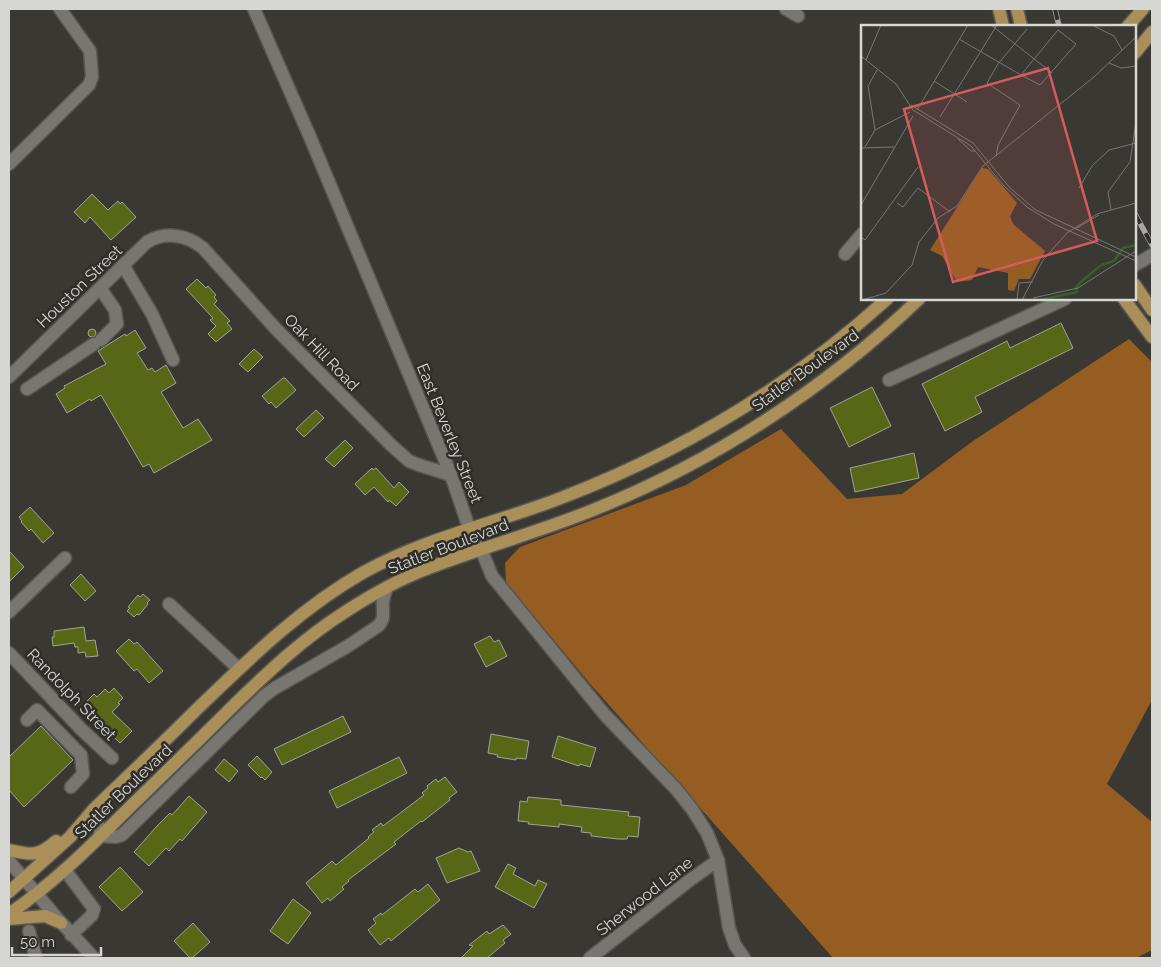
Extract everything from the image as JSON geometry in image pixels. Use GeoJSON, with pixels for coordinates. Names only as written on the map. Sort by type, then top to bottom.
{"type":"FeatureCollection","features":[{"type":"Feature","properties":{"kind":"main road"},"geometry":{"type":"LineString","coordinates":[[999,9],[1003,25]]}},
{"type":"Feature","properties":{"kind":"main road"},"geometry":{"type":"LineString","coordinates":[[1017,9],[1021,25]]}},
{"type":"Feature","properties":{"kind":"main road"},"geometry":{"type":"LineString","coordinates":[[1129,25],[1143,9]]}},
{"type":"Feature","properties":{"kind":"main road"},"geometry":{"type":"LineString","coordinates":[[1136,52],[1152,32]]}},
{"type":"Feature","properties":{"kind":"main road"},"geometry":{"type":"LineString","coordinates":[[1136,286],[1152,310]]}},
{"type":"Feature","properties":{"kind":"main road","name":"Statler Boulevard"},"geometry":{"type":"LineString","coordinates":[[9,892],[70,837],[94,809],[273,637],[304,612],[364,572],[428,543],[570,495],[615,476],[685,442],[743,408],[796,372],[837,342],[886,300]]}},
{"type":"Feature","properties":{"kind":"main road","name":"Statler Boulevard"},"geometry":{"type":"LineString","coordinates":[[9,914],[65,870],[301,643],[346,611],[387,588],[429,568],[608,504],[660,480],[722,447],[776,414],[826,379],[918,300]]}},
{"type":"Feature","properties":{"kind":"main road"},"geometry":{"type":"LineString","coordinates":[[1125,300],[1152,337]]}},
{"type":"Feature","properties":{"kind":"main road"},"geometry":{"type":"LineString","coordinates":[[9,850],[33,854],[46,850],[94,809]]}},
{"type":"Feature","properties":{"kind":"main road"},"geometry":{"type":"LineString","coordinates":[[9,919],[45,916],[61,923]]}},
{"type":"Feature","properties":{"kind":"street"},"geometry":{"type":"LineString","coordinates":[[9,164],[90,83],[92,78],[90,51],[60,9]]}},
{"type":"Feature","properties":{"kind":"street","name":"East Beverley Street"},"geometry":{"type":"LineString","coordinates":[[254,9],[310,137],[451,475],[469,528],[481,549],[492,576],[605,715],[643,756],[660,771],[688,803],[702,825],[718,860],[728,928],[735,945],[744,958]]}},
{"type":"Feature","properties":{"kind":"street"},"geometry":{"type":"LineString","coordinates":[[786,9],[798,16]]}},
{"type":"Feature","properties":{"kind":"street"},"geometry":{"type":"LineString","coordinates":[[845,254],[861,235]]}},
{"type":"Feature","properties":{"kind":"street","name":"Houston Street"},"geometry":{"type":"LineString","coordinates":[[9,377],[151,240],[167,236],[180,236]]}},
{"type":"Feature","properties":{"kind":"street","name":"Oak Hill Road"},"geometry":{"type":"LineString","coordinates":[[180,236],[192,240],[203,248],[276,329],[409,461],[451,475]]}},
{"type":"Feature","properties":{"kind":"street"},"geometry":{"type":"LineString","coordinates":[[1136,264],[1152,255]]}},
{"type":"Feature","properties":{"kind":"street"},"geometry":{"type":"LineString","coordinates":[[123,265],[152,314],[173,360]]}},
{"type":"Feature","properties":{"kind":"street"},"geometry":{"type":"LineString","coordinates":[[27,389],[94,345],[117,324],[115,310],[100,288]]}},
{"type":"Feature","properties":{"kind":"street"},"geometry":{"type":"LineString","coordinates":[[889,380],[1062,300]]}},
{"type":"Feature","properties":{"kind":"street"},"geometry":{"type":"LineString","coordinates":[[94,345],[90,341],[111,330]]}},
{"type":"Feature","properties":{"kind":"street"},"geometry":{"type":"LineString","coordinates":[[9,612],[66,558]]}},
{"type":"Feature","properties":{"kind":"street"},"geometry":{"type":"LineString","coordinates":[[94,809],[101,836],[116,837],[125,832],[270,692],[378,626],[384,614],[383,599],[387,588]]}},
{"type":"Feature","properties":{"kind":"street"},"geometry":{"type":"LineString","coordinates":[[169,604],[240,669]]}},
{"type":"Feature","properties":{"kind":"street","name":"Randolph Street"},"geometry":{"type":"LineString","coordinates":[[9,653],[81,730],[112,758]]}},
{"type":"Feature","properties":{"kind":"street"},"geometry":{"type":"LineString","coordinates":[[27,720],[36,710],[81,755],[83,774],[71,787]]}},
{"type":"Feature","properties":{"kind":"street","name":"Sherwood Lane"},"geometry":{"type":"LineString","coordinates":[[590,958],[718,860]]}},
{"type":"Feature","properties":{"kind":"street"},"geometry":{"type":"LineString","coordinates":[[9,861],[61,923],[94,958]]}},
{"type":"Feature","properties":{"kind":"street"},"geometry":{"type":"LineString","coordinates":[[65,870],[94,909],[92,916],[71,934]]}},
{"type":"Feature","properties":{"kind":"street"},"geometry":{"type":"LineString","coordinates":[[30,931],[36,958]]}},
{"type":"Feature","properties":{"kind":"shaded area"},"geometry":{"type":"Polygon","coordinates":[[[1129,339],[1152,362],[1152,700],[1107,784],[1152,822],[1152,950],[1136,958],[833,958],[592,686],[506,583],[505,563],[520,547],[686,485],[781,429],[847,499],[902,494],[973,441],[1129,339]]]}},
{"type":"Feature","properties":{"kind":"building"},"geometry":{"type":"Polygon","coordinates":[[[92,194],[108,210],[118,201],[120,204],[122,202],[136,217],[111,240],[90,217],[85,223],[74,212],[92,194]]]}},
{"type":"Feature","properties":{"kind":"building"},"geometry":{"type":"Polygon","coordinates":[[[197,279],[206,288],[208,286],[216,295],[214,297],[217,301],[214,304],[230,321],[227,323],[232,329],[216,342],[208,334],[216,326],[210,320],[213,318],[186,289],[197,279]]]}},
{"type":"Feature","properties":{"kind":"building"},"geometry":{"type":"Polygon","coordinates":[[[1061,323],[1073,348],[975,397],[982,412],[945,431],[922,384],[1007,341],[1010,348],[1061,323]]]}},
{"type":"Feature","properties":{"kind":"building"},"geometry":{"type":"Polygon","coordinates":[[[92,329],[96,333],[92,337],[88,333],[92,329]]]}},
{"type":"Feature","properties":{"kind":"building"},"geometry":{"type":"Polygon","coordinates":[[[135,330],[146,348],[137,353],[148,370],[152,368],[155,372],[166,365],[176,383],[161,392],[183,428],[198,419],[212,440],[154,473],[149,464],[143,467],[101,395],[91,401],[90,399],[67,413],[56,394],[65,388],[64,386],[106,364],[98,351],[135,330]]]}},
{"type":"Feature","properties":{"kind":"building"},"geometry":{"type":"Polygon","coordinates":[[[254,349],[263,357],[248,372],[239,364],[254,349]]]}},
{"type":"Feature","properties":{"kind":"building"},"geometry":{"type":"Polygon","coordinates":[[[283,378],[296,390],[276,408],[271,402],[269,404],[262,396],[283,378]]]}},
{"type":"Feature","properties":{"kind":"building"},"geometry":{"type":"Polygon","coordinates":[[[872,387],[891,426],[849,447],[830,408],[872,387]]]}},
{"type":"Feature","properties":{"kind":"building"},"geometry":{"type":"Polygon","coordinates":[[[316,410],[324,418],[304,437],[296,429],[316,410]]]}},
{"type":"Feature","properties":{"kind":"building"},"geometry":{"type":"Polygon","coordinates":[[[345,440],[353,448],[334,467],[325,459],[345,440]]]}},
{"type":"Feature","properties":{"kind":"building"},"geometry":{"type":"Polygon","coordinates":[[[914,453],[919,478],[855,492],[850,468],[914,453]]]}},
{"type":"Feature","properties":{"kind":"building"},"geometry":{"type":"Polygon","coordinates":[[[372,468],[373,470],[376,468],[394,488],[399,482],[409,492],[396,506],[389,500],[388,502],[374,487],[365,495],[355,484],[372,468]]]}},
{"type":"Feature","properties":{"kind":"building"},"geometry":{"type":"Polygon","coordinates":[[[30,507],[54,533],[43,543],[31,529],[29,531],[19,517],[30,507]]]}},
{"type":"Feature","properties":{"kind":"building"},"geometry":{"type":"Polygon","coordinates":[[[9,551],[24,567],[9,582],[9,551]]]}},
{"type":"Feature","properties":{"kind":"building"},"geometry":{"type":"Polygon","coordinates":[[[81,574],[96,591],[85,601],[70,585],[81,574]]]}},
{"type":"Feature","properties":{"kind":"building"},"geometry":{"type":"Polygon","coordinates":[[[143,594],[150,600],[139,615],[137,614],[134,617],[127,611],[130,608],[128,607],[138,595],[140,597],[143,594]]]}},
{"type":"Feature","properties":{"kind":"building"},"geometry":{"type":"Polygon","coordinates":[[[84,627],[86,641],[95,640],[98,656],[86,657],[85,652],[78,653],[78,647],[75,647],[74,643],[53,646],[52,637],[54,637],[54,631],[84,627]]]}},
{"type":"Feature","properties":{"kind":"building"},"geometry":{"type":"Polygon","coordinates":[[[490,636],[494,642],[499,640],[507,656],[486,667],[474,644],[490,636]]]}},
{"type":"Feature","properties":{"kind":"building"},"geometry":{"type":"Polygon","coordinates":[[[129,639],[134,644],[137,642],[163,671],[149,683],[137,669],[134,671],[116,651],[129,639]]]}},
{"type":"Feature","properties":{"kind":"building"},"geometry":{"type":"Polygon","coordinates":[[[114,688],[123,698],[112,712],[132,731],[120,743],[82,706],[94,694],[97,697],[105,689],[109,693],[114,688]]]}},
{"type":"Feature","properties":{"kind":"building"},"geometry":{"type":"Polygon","coordinates":[[[343,716],[351,732],[282,765],[274,749],[343,716]]]}},
{"type":"Feature","properties":{"kind":"building"},"geometry":{"type":"Polygon","coordinates":[[[41,726],[73,760],[24,807],[9,790],[9,757],[41,726]]]}},
{"type":"Feature","properties":{"kind":"building"},"geometry":{"type":"Polygon","coordinates":[[[491,734],[529,741],[526,759],[516,758],[516,760],[497,757],[498,755],[488,753],[491,734]]]}},
{"type":"Feature","properties":{"kind":"building"},"geometry":{"type":"Polygon","coordinates":[[[558,736],[596,748],[590,767],[580,764],[579,766],[552,757],[558,736]]]}},
{"type":"Feature","properties":{"kind":"building"},"geometry":{"type":"Polygon","coordinates":[[[257,756],[272,772],[265,780],[248,765],[257,756]]]}},
{"type":"Feature","properties":{"kind":"building"},"geometry":{"type":"Polygon","coordinates":[[[399,757],[407,773],[337,808],[329,791],[399,757]]]}},
{"type":"Feature","properties":{"kind":"building"},"geometry":{"type":"Polygon","coordinates":[[[224,759],[238,771],[229,782],[215,770],[224,759]]]}},
{"type":"Feature","properties":{"kind":"building"},"geometry":{"type":"Polygon","coordinates":[[[445,777],[457,792],[449,798],[450,800],[394,842],[396,844],[348,880],[342,887],[344,889],[330,901],[328,898],[322,903],[306,883],[332,861],[336,865],[369,838],[374,832],[372,830],[381,823],[383,826],[424,795],[422,793],[428,788],[427,786],[436,779],[438,782],[445,777]]]}},
{"type":"Feature","properties":{"kind":"building"},"geometry":{"type":"Polygon","coordinates":[[[189,796],[207,812],[182,841],[180,839],[169,851],[166,848],[149,866],[134,852],[157,826],[170,813],[172,815],[189,796]]]}},
{"type":"Feature","properties":{"kind":"building"},"geometry":{"type":"Polygon","coordinates":[[[528,797],[561,800],[561,805],[629,812],[628,816],[640,817],[638,837],[628,836],[627,839],[618,839],[591,836],[591,833],[581,832],[582,827],[559,824],[559,827],[528,824],[529,822],[518,821],[520,801],[527,802],[528,797]]]}},
{"type":"Feature","properties":{"kind":"building"},"geometry":{"type":"Polygon","coordinates":[[[459,848],[468,852],[471,851],[480,871],[447,883],[436,858],[459,848]]]}},
{"type":"Feature","properties":{"kind":"building"},"geometry":{"type":"Polygon","coordinates":[[[508,864],[516,868],[513,874],[535,886],[538,880],[547,884],[534,908],[495,887],[508,864]]]}},
{"type":"Feature","properties":{"kind":"building"},"geometry":{"type":"Polygon","coordinates":[[[120,867],[143,892],[122,911],[99,887],[120,867]]]}},
{"type":"Feature","properties":{"kind":"building"},"geometry":{"type":"Polygon","coordinates":[[[428,884],[440,900],[391,941],[389,938],[380,945],[368,930],[376,923],[373,919],[381,913],[382,915],[415,889],[418,892],[428,884]]]}},
{"type":"Feature","properties":{"kind":"building"},"geometry":{"type":"Polygon","coordinates":[[[293,899],[311,913],[288,944],[270,931],[293,899]]]}},
{"type":"Feature","properties":{"kind":"building"},"geometry":{"type":"Polygon","coordinates":[[[193,923],[210,942],[190,958],[174,941],[193,923]]]}},
{"type":"Feature","properties":{"kind":"building"},"geometry":{"type":"Polygon","coordinates":[[[503,925],[511,934],[503,940],[505,943],[487,958],[461,958],[473,946],[469,945],[487,931],[489,934],[503,925]]]}},
{"type":"Feature","properties":{"kind":"railway"},"geometry":{"type":"LineString","coordinates":[[1055,9],[1059,25]]}},
{"type":"Feature","properties":{"kind":"railway"},"geometry":{"type":"LineString","coordinates":[[1136,216],[1152,245]]}}]}
